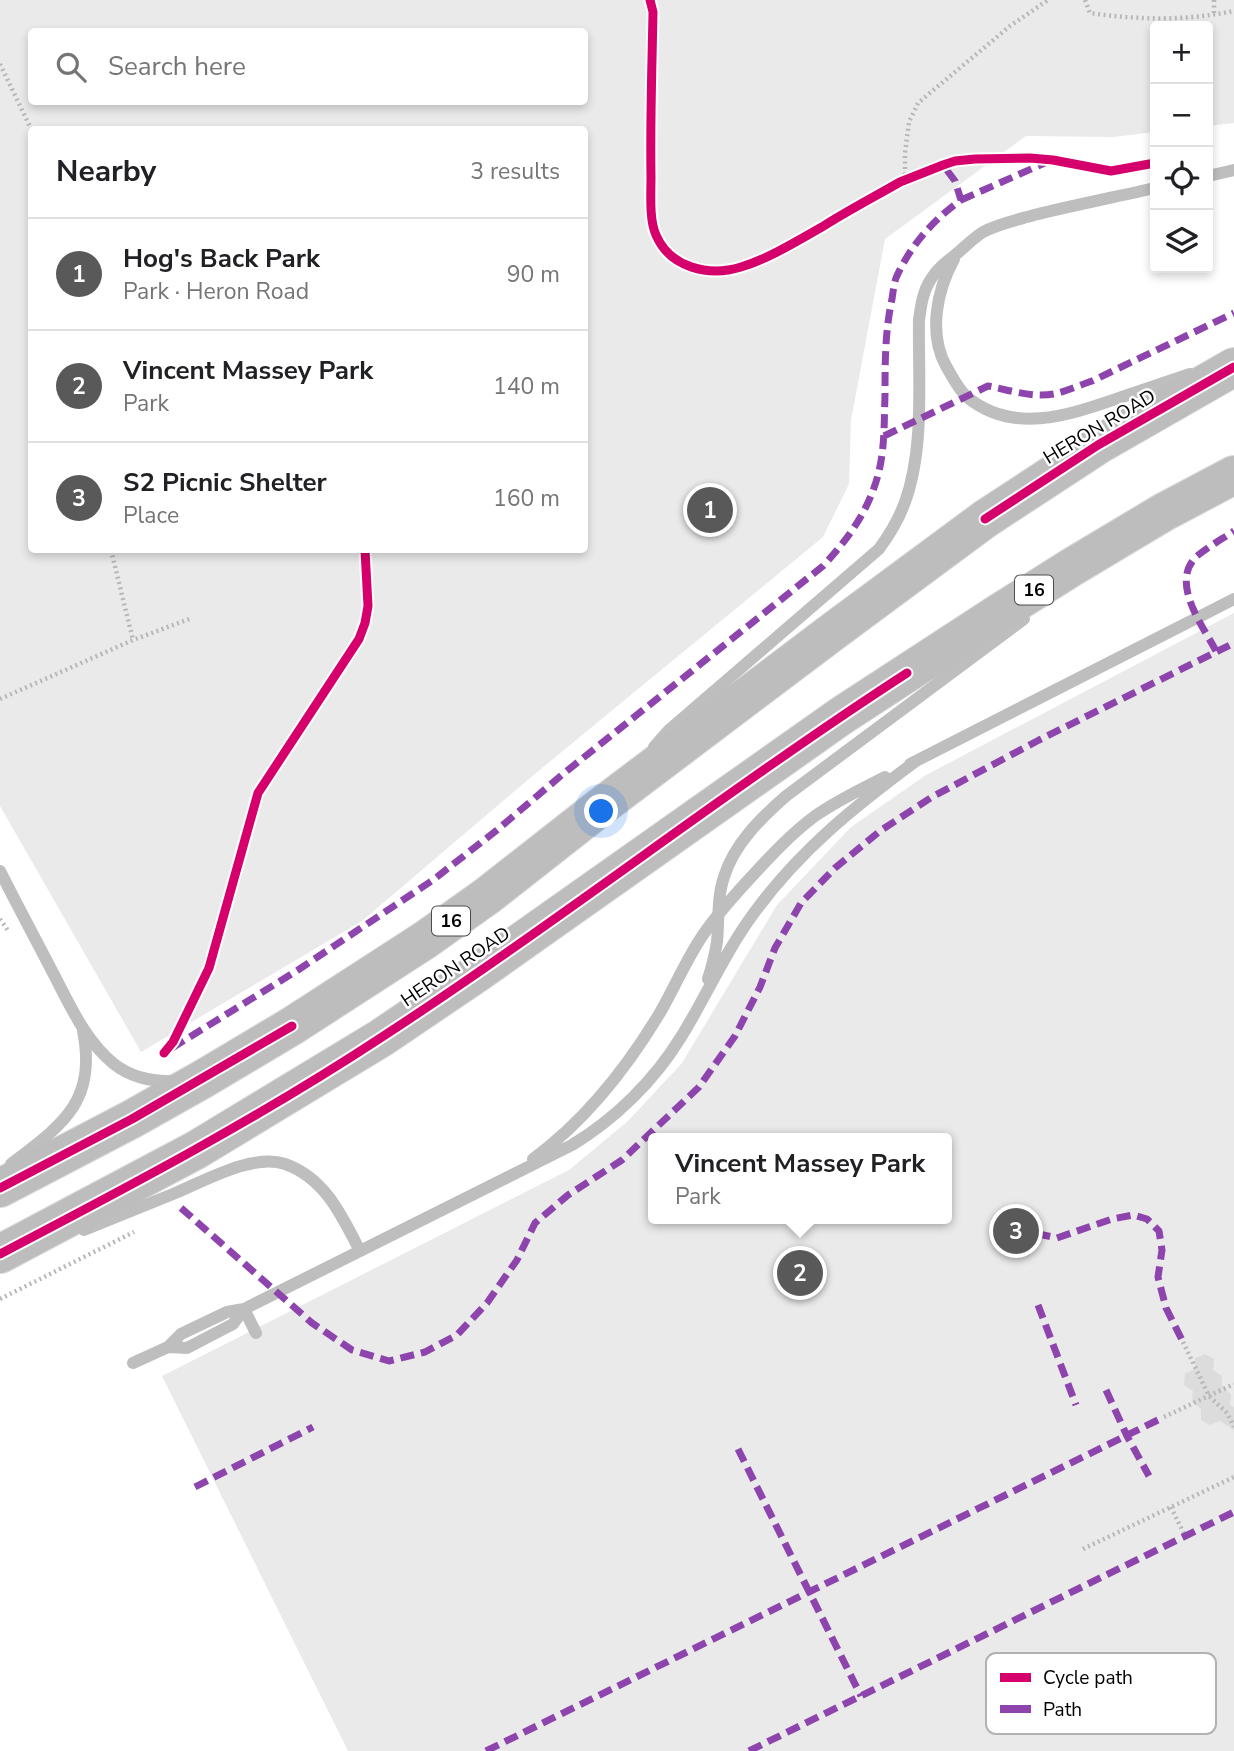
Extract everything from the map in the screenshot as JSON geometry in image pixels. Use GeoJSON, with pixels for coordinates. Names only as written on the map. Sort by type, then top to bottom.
{"type":"FeatureCollection","features":[{"type":"Feature","properties":{"kind":"main road","name":"HERON ROAD"},"geometry":{"type":"LineString","coordinates":[[0,1188],[203,1079],[292,1026],[446,925],[985,519],[1098,445],[1234,367]]}},
{"type":"Feature","properties":{"kind":"main road","name":"HERON ROAD"},"geometry":{"type":"LineString","coordinates":[[18,1251],[196,1150],[381,1038],[841,716],[999,612],[1164,512],[1234,475]]}},
{"type":"Feature","properties":{"kind":"lane"},"geometry":{"type":"LineString","coordinates":[[1213,175],[1234,170]]}},
{"type":"Feature","properties":{"kind":"lane"},"geometry":{"type":"LineString","coordinates":[[603,805],[669,730],[879,549],[890,533],[906,501],[915,462],[920,306],[931,278],[940,267],[984,232],[999,225],[1150,189]]}},
{"type":"Feature","properties":{"kind":"lane"},"geometry":{"type":"LineString","coordinates":[[956,255],[937,303],[938,343],[943,361],[965,396],[997,413],[1031,419],[1067,415],[1234,358]]}},
{"type":"Feature","properties":{"kind":"lane"},"geometry":{"type":"LineString","coordinates":[[1068,585],[1164,512]]}},
{"type":"Feature","properties":{"kind":"lane"},"geometry":{"type":"LineString","coordinates":[[507,1178],[564,1133],[602,1095],[617,1077],[660,1011],[699,940],[719,913],[779,848],[815,816],[838,801],[1234,599]]}},
{"type":"Feature","properties":{"kind":"lane"},"geometry":{"type":"LineString","coordinates":[[704,996],[717,943],[720,894],[724,876],[742,841],[786,796],[1035,610]]}},
{"type":"Feature","properties":{"kind":"lane"},"geometry":{"type":"LineString","coordinates":[[133,1363],[168,1347],[181,1335],[215,1317],[244,1309],[596,1131],[621,1110],[670,1054],[732,946],[779,880],[835,824],[916,761]]}},
{"type":"Feature","properties":{"kind":"lane"},"geometry":{"type":"LineString","coordinates":[[0,871],[82,1027],[104,1054],[116,1066],[145,1079],[203,1079]]}},
{"type":"Feature","properties":{"kind":"lane"},"geometry":{"type":"LineString","coordinates":[[0,1172],[48,1136],[75,1103],[86,1077],[87,1060],[82,1027]]}},
{"type":"Feature","properties":{"kind":"lane"},"geometry":{"type":"LineString","coordinates":[[74,1234],[214,1176],[258,1163],[276,1162],[301,1172],[327,1194],[360,1251]]}},
{"type":"Feature","properties":{"kind":"lane"},"geometry":{"type":"LineString","coordinates":[[0,1263],[18,1251]]}},
{"type":"Feature","properties":{"kind":"lane"},"geometry":{"type":"LineString","coordinates":[[244,1309],[256,1334]]}},
{"type":"Feature","properties":{"kind":"path"},"geometry":{"type":"LineString","coordinates":[[906,179],[905,153],[909,122],[918,103],[1010,26],[1048,0]]}},
{"type":"Feature","properties":{"kind":"path"},"geometry":{"type":"LineString","coordinates":[[1085,0],[1090,13],[1127,19],[1191,18],[1234,11]]}},
{"type":"Feature","properties":{"kind":"path"},"geometry":{"type":"LineString","coordinates":[[1214,0],[1214,15]]}},
{"type":"Feature","properties":{"kind":"path"},"geometry":{"type":"LineString","coordinates":[[0,64],[30,126]]}},
{"type":"Feature","properties":{"kind":"path"},"geometry":{"type":"LineString","coordinates":[[112,553],[133,640]]}},
{"type":"Feature","properties":{"kind":"path"},"geometry":{"type":"LineString","coordinates":[[0,699],[133,640],[192,618]]}},
{"type":"Feature","properties":{"kind":"path"},"geometry":{"type":"LineString","coordinates":[[0,919],[14,940]]}},
{"type":"Feature","properties":{"kind":"path"},"geometry":{"type":"LineString","coordinates":[[0,1299],[145,1226]]}},
{"type":"Feature","properties":{"kind":"path"},"geometry":{"type":"LineString","coordinates":[[1183,1342],[1209,1396],[1227,1413],[1234,1427]]}},
{"type":"Feature","properties":{"kind":"path"},"geometry":{"type":"LineString","coordinates":[[1164,1417],[1234,1384]]}},
{"type":"Feature","properties":{"kind":"path"},"geometry":{"type":"LineString","coordinates":[[1083,1549],[1234,1477]]}},
{"type":"Feature","properties":{"kind":"path"},"geometry":{"type":"LineString","coordinates":[[1171,1507],[1185,1536]]}},
{"type":"Feature","properties":{"kind":"shaded area"},"geometry":{"type":"Polygon","coordinates":[[[0,0],[1234,0],[1234,123],[1213,125],[1213,21],[1150,21],[1150,133],[1113,137],[1026,136],[885,239],[851,420],[849,484],[823,537],[536,773],[362,921],[141,1052],[0,806],[0,0]]]}},
{"type":"Feature","properties":{"kind":"shaded area"},"geometry":{"type":"Polygon","coordinates":[[[1234,613],[1234,1751],[348,1751],[162,1376],[569,1170],[628,1121],[682,1063],[777,905],[851,827],[926,775],[1234,613]]]}},
{"type":"Feature","properties":{"kind":"building"},"geometry":{"type":"Polygon","coordinates":[[[1018,1205],[1032,1210],[1042,1221],[1030,1227],[1034,1238],[1024,1242],[1029,1256],[1007,1257],[991,1242],[1002,1235],[998,1225],[1008,1220],[1003,1207],[1018,1205]]]}},
{"type":"Feature","properties":{"kind":"building"},"geometry":{"type":"Polygon","coordinates":[[[1205,1354],[1214,1359],[1213,1370],[1222,1376],[1222,1387],[1231,1394],[1234,1430],[1220,1421],[1210,1425],[1201,1420],[1201,1409],[1192,1402],[1193,1391],[1184,1385],[1185,1374],[1195,1369],[1195,1358],[1205,1354]]]}},
{"type":"Feature","properties":{"kind":"marked path"},"geometry":{"type":"LineString","coordinates":[[961,200],[1047,162]]}},
{"type":"Feature","properties":{"kind":"marked path"},"geometry":{"type":"LineString","coordinates":[[172,1048],[298,970],[433,880],[832,556],[863,513],[880,465],[884,435],[887,335],[896,278],[923,234],[961,200],[955,181],[943,165]]}},
{"type":"Feature","properties":{"kind":"marked path"},"geometry":{"type":"LineString","coordinates":[[884,436],[988,386],[1037,395],[1069,390],[1234,313]]}},
{"type":"Feature","properties":{"kind":"marked path"},"geometry":{"type":"LineString","coordinates":[[1216,651],[1191,604],[1186,578],[1189,567],[1197,556],[1234,531]]}},
{"type":"Feature","properties":{"kind":"marked path"},"geometry":{"type":"LineString","coordinates":[[650,1133],[699,1087],[735,1036],[760,987],[775,948],[801,903],[835,868],[880,831],[932,797],[1039,740],[1234,643]]}},
{"type":"Feature","properties":{"kind":"marked path"},"geometry":{"type":"LineString","coordinates":[[181,1208],[312,1323],[352,1350],[389,1361],[425,1352],[457,1335],[487,1303],[517,1260],[535,1223],[568,1195],[622,1160],[648,1135]]}},
{"type":"Feature","properties":{"kind":"marked path"},"geometry":{"type":"LineString","coordinates":[[1016,1229],[1057,1238],[1112,1219],[1133,1215],[1147,1219],[1159,1231],[1162,1250],[1158,1277],[1166,1308],[1183,1342]]}},
{"type":"Feature","properties":{"kind":"marked path"},"geometry":{"type":"LineString","coordinates":[[1038,1305],[1076,1405]]}},
{"type":"Feature","properties":{"kind":"marked path"},"geometry":{"type":"LineString","coordinates":[[1106,1390],[1149,1476]]}},
{"type":"Feature","properties":{"kind":"marked path"},"geometry":{"type":"LineString","coordinates":[[486,1751],[1164,1417]]}},
{"type":"Feature","properties":{"kind":"marked path"},"geometry":{"type":"LineString","coordinates":[[195,1487],[313,1427]]}},
{"type":"Feature","properties":{"kind":"marked path"},"geometry":{"type":"LineString","coordinates":[[738,1449],[861,1696]]}},
{"type":"Feature","properties":{"kind":"marked path"},"geometry":{"type":"LineString","coordinates":[[749,1751],[1234,1512]]}},
{"type":"Feature","properties":{"kind":"cycle path"},"geometry":{"type":"LineString","coordinates":[[650,0],[653,12],[652,222],[662,246],[671,255],[692,267],[716,271],[752,263],[792,244],[900,182],[955,161],[1030,158],[1111,171],[1150,164]]}},
{"type":"Feature","properties":{"kind":"cycle path"},"geometry":{"type":"LineString","coordinates":[[985,519],[1098,445],[1234,367]]}},
{"type":"Feature","properties":{"kind":"cycle path"},"geometry":{"type":"LineString","coordinates":[[164,1053],[173,1042],[209,968],[258,793],[359,639],[368,606],[365,553]]}},
{"type":"Feature","properties":{"kind":"cycle path"},"geometry":{"type":"LineString","coordinates":[[0,1254],[194,1150],[336,1067],[448,993],[774,762],[907,673]]}},
{"type":"Feature","properties":{"kind":"cycle path"},"geometry":{"type":"LineString","coordinates":[[0,1188],[132,1119],[292,1026]]}},
{"type":"Feature","properties":{"kind":"place","name":"Hog's Back Park"},"geometry":{"type":"Point","coordinates":[710,510]}},
{"type":"Feature","properties":{"kind":"place","name":"S2 Picnic Shelter"},"geometry":{"type":"Point","coordinates":[1016,1231]}},
{"type":"Feature","properties":{"kind":"place","name":"Vincent Massey Park"},"geometry":{"type":"Point","coordinates":[800,1273]}}]}
